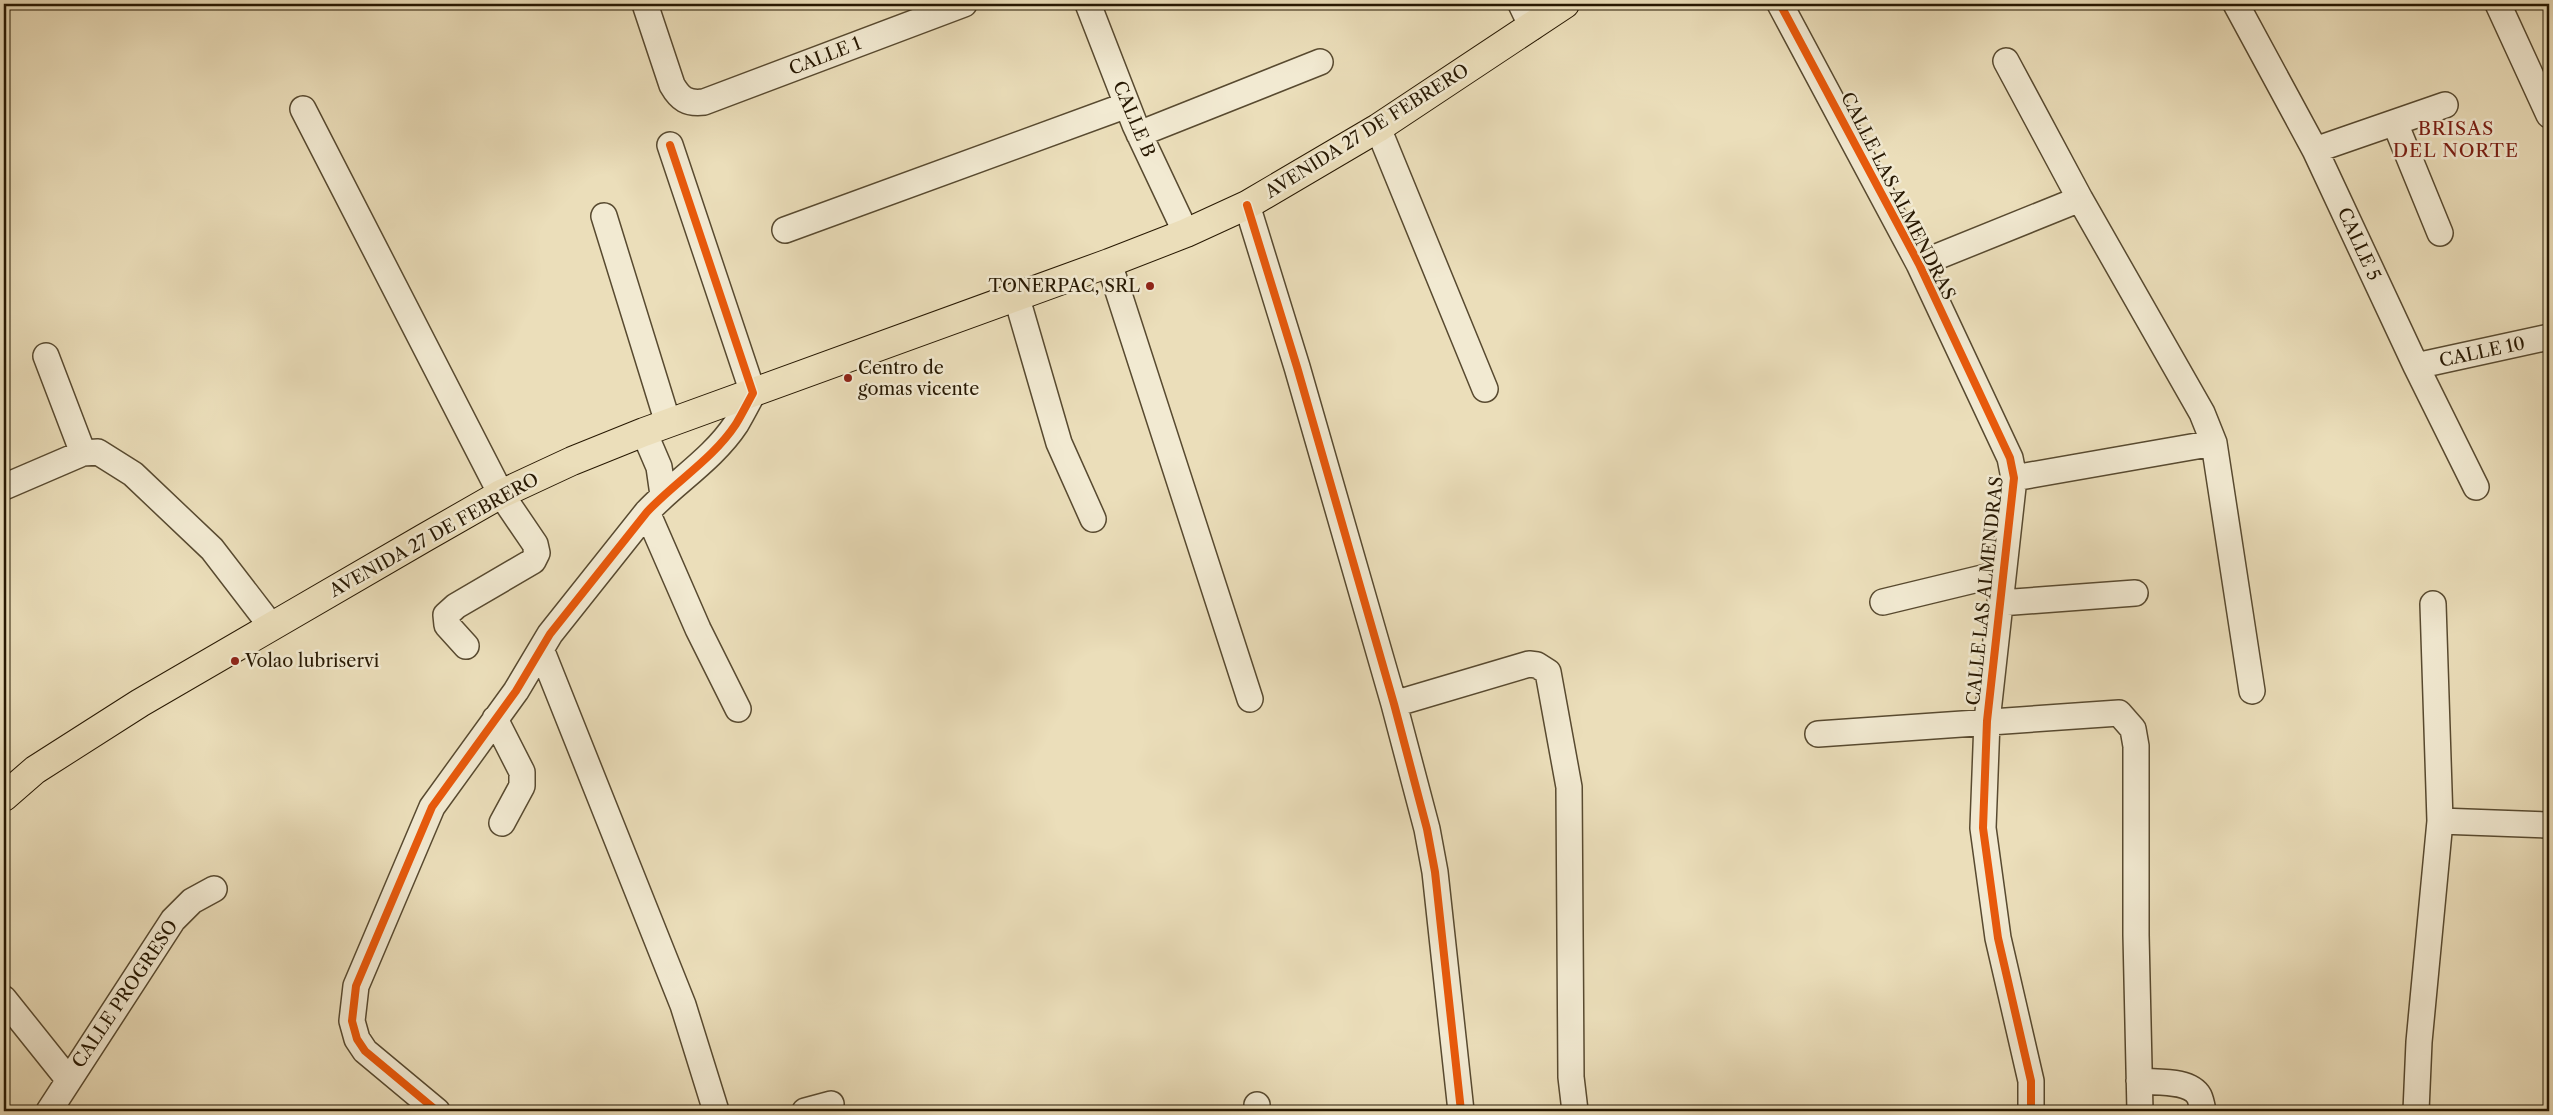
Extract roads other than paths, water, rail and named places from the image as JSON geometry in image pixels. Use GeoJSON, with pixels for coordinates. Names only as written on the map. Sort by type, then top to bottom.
{"type":"FeatureCollection","features":[{"type":"Feature","properties":{"kind":"main road","name":"AVENIDA 27 DE FEBRERO"},"geometry":{"type":"LineString","coordinates":[[4,797],[35,770],[140,703],[501,494],[572,460],[1016,295],[1109,263],[1186,233],[1247,205],[1378,128],[1526,15],[1565,4]]}},
{"type":"Feature","properties":{"kind":"street","name":"CALLE 1"},"geometry":{"type":"LineString","coordinates":[[645,4],[672,85],[677,94],[685,101],[704,102],[964,4]]}},
{"type":"Feature","properties":{"kind":"street","name":"CALLE B"},"geometry":{"type":"LineString","coordinates":[[1088,4],[1139,134],[1186,233]]}},
{"type":"Feature","properties":{"kind":"street","name":"CALLE LAS ALMENDRAS"},"geometry":{"type":"LineString","coordinates":[[1780,4],[1919,264],[2010,458],[2014,478],[1987,721],[1983,828],[1998,938],[2031,1081],[2031,1111]]}},
{"type":"Feature","properties":{"kind":"street","name":"CALLE 5"},"geometry":{"type":"LineString","coordinates":[[2236,4],[2315,150],[2416,366],[2476,487]]}},
{"type":"Feature","properties":{"kind":"street"},"geometry":{"type":"LineString","coordinates":[[2498,4],[2549,115]]}},
{"type":"Feature","properties":{"kind":"street"},"geometry":{"type":"LineString","coordinates":[[2006,61],[2080,199],[2202,413],[2214,443],[2252,691]]}},
{"type":"Feature","properties":{"kind":"street"},"geometry":{"type":"LineString","coordinates":[[1139,134],[1320,62]]}},
{"type":"Feature","properties":{"kind":"street"},"geometry":{"type":"LineString","coordinates":[[785,230],[1127,105]]}},
{"type":"Feature","properties":{"kind":"street"},"geometry":{"type":"LineString","coordinates":[[2315,150],[2445,105]]}},
{"type":"Feature","properties":{"kind":"street"},"geometry":{"type":"LineString","coordinates":[[303,109],[501,494],[535,544],[537,553],[533,561],[456,606],[446,615],[447,625],[466,646]]}},
{"type":"Feature","properties":{"kind":"street"},"geometry":{"type":"LineString","coordinates":[[2395,123],[2440,233]]}},
{"type":"Feature","properties":{"kind":"street"},"geometry":{"type":"LineString","coordinates":[[1378,128],[1485,389]]}},
{"type":"Feature","properties":{"kind":"street"},"geometry":{"type":"LineString","coordinates":[[436,1111],[365,1050],[358,1039],[352,1021],[356,986],[432,807],[530,670],[550,634],[655,504],[694,470],[735,425],[753,393],[670,145]]}},
{"type":"Feature","properties":{"kind":"street"},"geometry":{"type":"LineString","coordinates":[[1919,264],[2080,199]]}},
{"type":"Feature","properties":{"kind":"street"},"geometry":{"type":"LineString","coordinates":[[1247,205],[1294,358],[1394,704],[1427,829],[1435,872],[1461,1111]]}},
{"type":"Feature","properties":{"kind":"street"},"geometry":{"type":"LineString","coordinates":[[604,216],[656,428],[659,467],[655,504],[698,629],[738,709]]}},
{"type":"Feature","properties":{"kind":"street"},"geometry":{"type":"LineString","coordinates":[[1109,263],[1250,699]]}},
{"type":"Feature","properties":{"kind":"street"},"geometry":{"type":"LineString","coordinates":[[1016,295],[1059,443],[1093,520]]}},
{"type":"Feature","properties":{"kind":"street","name":"CALLE 10"},"geometry":{"type":"LineString","coordinates":[[2416,366],[2549,337]]}},
{"type":"Feature","properties":{"kind":"street"},"geometry":{"type":"LineString","coordinates":[[46,356],[84,452]]}},
{"type":"Feature","properties":{"kind":"street"},"geometry":{"type":"LineString","coordinates":[[2014,478],[2214,443]]}},
{"type":"Feature","properties":{"kind":"street"},"geometry":{"type":"LineString","coordinates":[[4,487],[84,452],[98,452],[133,474],[212,549],[272,627]]}},
{"type":"Feature","properties":{"kind":"street"},"geometry":{"type":"LineString","coordinates":[[1883,602],[2003,573]]}},
{"type":"Feature","properties":{"kind":"street"},"geometry":{"type":"LineString","coordinates":[[2000,603],[2135,593]]}},
{"type":"Feature","properties":{"kind":"street"},"geometry":{"type":"LineString","coordinates":[[2416,1111],[2419,1042],[2440,821],[2433,604]]}},
{"type":"Feature","properties":{"kind":"street"},"geometry":{"type":"LineString","coordinates":[[541,649],[683,1005],[716,1111]]}},
{"type":"Feature","properties":{"kind":"street"},"geometry":{"type":"LineString","coordinates":[[1394,704],[1529,664],[1537,664],[1548,672],[1568,787],[1571,1077],[1575,1111]]}},
{"type":"Feature","properties":{"kind":"street"},"geometry":{"type":"LineString","coordinates":[[1818,734],[2119,713],[2133,729],[2136,746],[2140,1111]]}},
{"type":"Feature","properties":{"kind":"street"},"geometry":{"type":"LineString","coordinates":[[495,719],[522,772],[522,786],[502,823]]}},
{"type":"Feature","properties":{"kind":"street"},"geometry":{"type":"LineString","coordinates":[[2440,821],[2549,825]]}},
{"type":"Feature","properties":{"kind":"street","name":"CALLE PROGRESO"},"geometry":{"type":"LineString","coordinates":[[49,1111],[172,920],[192,901],[214,889]]}},
{"type":"Feature","properties":{"kind":"street"},"geometry":{"type":"LineString","coordinates":[[4,999],[68,1079]]}},
{"type":"Feature","properties":{"kind":"street"},"geometry":{"type":"LineString","coordinates":[[2139,1081],[2175,1084],[2192,1089],[2199,1097],[2203,1111]]}},
{"type":"Feature","properties":{"kind":"street"},"geometry":{"type":"LineString","coordinates":[[805,1111],[831,1104]]}},
{"type":"Feature","properties":{"kind":"place","name":"TONERPAC, SRL"},"geometry":{"type":"Point","coordinates":[1150,286]}},
{"type":"Feature","properties":{"kind":"place","name":"Centro de gomas vicente"},"geometry":{"type":"Point","coordinates":[848,378]}},
{"type":"Feature","properties":{"kind":"place","name":"Volao lubriservi"},"geometry":{"type":"Point","coordinates":[235,661]}},
{"type":"Feature","properties":{"kind":"district","name":"BRISAS DEL NORTE"},"geometry":{"type":"Point","coordinates":[2456,139]}}]}
